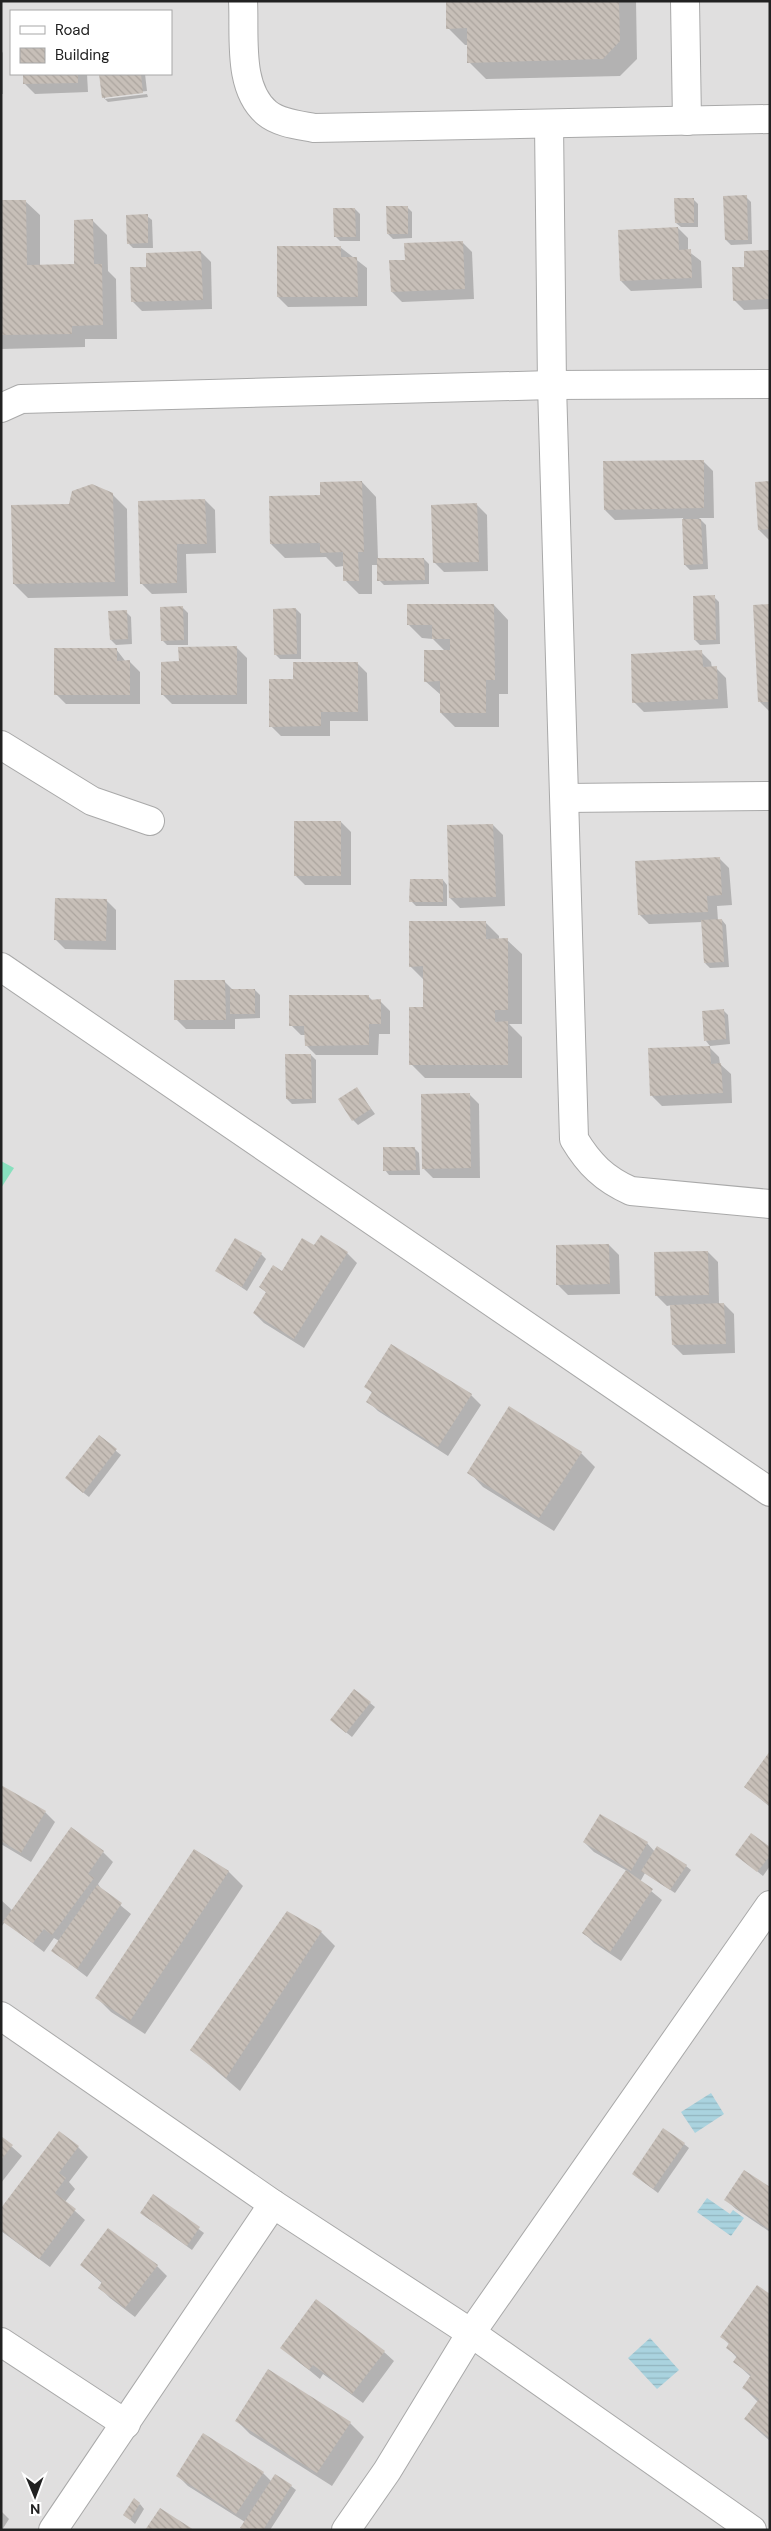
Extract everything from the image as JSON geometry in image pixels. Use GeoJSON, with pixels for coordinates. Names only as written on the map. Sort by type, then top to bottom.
{"type":"FeatureCollection","features":[{"type":"Feature","properties":{"kind":"street"},"geometry":{"type":"LineString","coordinates":[[243,1],[246,73],[252,95],[267,113],[287,122],[314,128],[770,119]]}},
{"type":"Feature","properties":{"kind":"street"},"geometry":{"type":"LineString","coordinates":[[685,1],[687,121]]}},
{"type":"Feature","properties":{"kind":"street"},"geometry":{"type":"LineString","coordinates":[[549,124],[552,385],[574,1139],[596,1171],[630,1191],[770,1204]]}},
{"type":"Feature","properties":{"kind":"street"},"geometry":{"type":"LineString","coordinates":[[1,408],[21,399],[552,385],[770,384]]}},
{"type":"Feature","properties":{"kind":"street"},"geometry":{"type":"LineString","coordinates":[[1,745],[92,801],[150,821]]}},
{"type":"Feature","properties":{"kind":"street"},"geometry":{"type":"LineString","coordinates":[[565,798],[770,796]]}},
{"type":"Feature","properties":{"kind":"street"},"geometry":{"type":"LineString","coordinates":[[1,967],[770,1492]]}},
{"type":"Feature","properties":{"kind":"street"},"geometry":{"type":"LineString","coordinates":[[346,2530],[387,2472],[471,2333],[770,1905]]}},
{"type":"Feature","properties":{"kind":"street"},"geometry":{"type":"LineString","coordinates":[[1,2016],[273,2204],[471,2333],[752,2530]]}},
{"type":"Feature","properties":{"kind":"street"},"geometry":{"type":"LineString","coordinates":[[53,2530],[273,2204]]}},
{"type":"Feature","properties":{"kind":"street"},"geometry":{"type":"LineString","coordinates":[[1,2342],[126,2424]]}},
{"type":"Feature","properties":{"kind":"shaded area"},"geometry":{"type":"Polygon","coordinates":[[[1,1],[770,1],[770,2530],[1,2530],[1,1]]]}},
{"type":"Feature","properties":{"kind":"green space"},"geometry":{"type":"Polygon","coordinates":[[[1,1161],[14,1168],[1,1188],[1,1161]]]}},
{"type":"Feature","properties":{"kind":"water"},"geometry":{"type":"Polygon","coordinates":[[[711,2093],[724,2114],[695,2133],[681,2112],[711,2093]]]}},
{"type":"Feature","properties":{"kind":"water"},"geometry":{"type":"Polygon","coordinates":[[[707,2198],[730,2214],[733,2210],[744,2218],[731,2236],[697,2212],[707,2198]]]}},
{"type":"Feature","properties":{"kind":"water"},"geometry":{"type":"Polygon","coordinates":[[[650,2338],[679,2370],[657,2389],[628,2358],[650,2338]]]}},
{"type":"Feature","properties":{"kind":"building"},"geometry":{"type":"Polygon","coordinates":[[[446,1],[619,1],[620,41],[603,59],[467,63],[467,28],[446,29],[446,1]]]}},
{"type":"Feature","properties":{"kind":"building"},"geometry":{"type":"Polygon","coordinates":[[[23,75],[78,75],[78,83],[23,84],[23,75]]]}},
{"type":"Feature","properties":{"kind":"building"},"geometry":{"type":"Polygon","coordinates":[[[99,75],[141,75],[143,93],[102,98],[99,75]]]}},
{"type":"Feature","properties":{"kind":"building"},"geometry":{"type":"Polygon","coordinates":[[[747,195],[748,240],[725,240],[723,196],[747,195]]]}},
{"type":"Feature","properties":{"kind":"building"},"geometry":{"type":"Polygon","coordinates":[[[674,198],[694,198],[694,223],[675,223],[674,198]]]}},
{"type":"Feature","properties":{"kind":"building"},"geometry":{"type":"Polygon","coordinates":[[[1,200],[26,200],[27,265],[74,264],[74,220],[93,219],[94,264],[102,264],[103,325],[72,326],[72,334],[1,335],[1,200]]]}},
{"type":"Feature","properties":{"kind":"building"},"geometry":{"type":"Polygon","coordinates":[[[386,206],[408,206],[408,234],[387,234],[386,206]]]}},
{"type":"Feature","properties":{"kind":"building"},"geometry":{"type":"Polygon","coordinates":[[[333,208],[355,208],[356,237],[334,237],[333,208]]]}},
{"type":"Feature","properties":{"kind":"building"},"geometry":{"type":"Polygon","coordinates":[[[148,214],[148,243],[127,244],[126,215],[148,214]]]}},
{"type":"Feature","properties":{"kind":"building"},"geometry":{"type":"Polygon","coordinates":[[[678,227],[679,250],[691,249],[692,278],[620,281],[618,230],[678,227]]]}},
{"type":"Feature","properties":{"kind":"building"},"geometry":{"type":"Polygon","coordinates":[[[463,241],[465,289],[391,292],[389,260],[405,260],[404,243],[463,241]]]}},
{"type":"Feature","properties":{"kind":"building"},"geometry":{"type":"Polygon","coordinates":[[[277,246],[341,246],[341,257],[357,257],[358,297],[277,297],[277,246]]]}},
{"type":"Feature","properties":{"kind":"building"},"geometry":{"type":"Polygon","coordinates":[[[770,250],[770,299],[733,301],[732,267],[744,267],[744,251],[770,250]]]}},
{"type":"Feature","properties":{"kind":"building"},"geometry":{"type":"Polygon","coordinates":[[[201,251],[203,300],[131,302],[130,267],[146,267],[146,253],[201,251]]]}},
{"type":"Feature","properties":{"kind":"building"},"geometry":{"type":"Polygon","coordinates":[[[704,460],[704,508],[604,510],[603,461],[704,460]]]}},
{"type":"Feature","properties":{"kind":"building"},"geometry":{"type":"Polygon","coordinates":[[[362,481],[364,552],[358,552],[359,581],[343,581],[343,552],[320,553],[320,543],[270,544],[269,496],[320,495],[320,482],[362,481]]]}},
{"type":"Feature","properties":{"kind":"building"},"geometry":{"type":"Polygon","coordinates":[[[770,481],[770,529],[758,530],[755,482],[770,481]]]}},
{"type":"Feature","properties":{"kind":"building"},"geometry":{"type":"Polygon","coordinates":[[[92,484],[113,493],[115,582],[13,584],[11,505],[69,504],[72,491],[92,484]]]}},
{"type":"Feature","properties":{"kind":"building"},"geometry":{"type":"Polygon","coordinates":[[[205,499],[207,544],[177,544],[177,583],[140,584],[138,501],[205,499]]]}},
{"type":"Feature","properties":{"kind":"building"},"geometry":{"type":"Polygon","coordinates":[[[477,503],[479,562],[433,563],[431,505],[477,503]]]}},
{"type":"Feature","properties":{"kind":"building"},"geometry":{"type":"Polygon","coordinates":[[[682,519],[701,519],[703,564],[684,565],[682,519]]]}},
{"type":"Feature","properties":{"kind":"building"},"geometry":{"type":"Polygon","coordinates":[[[377,558],[424,558],[425,580],[377,581],[377,558]]]}},
{"type":"Feature","properties":{"kind":"building"},"geometry":{"type":"Polygon","coordinates":[[[715,595],[716,640],[694,640],[693,596],[715,595]]]}},
{"type":"Feature","properties":{"kind":"building"},"geometry":{"type":"Polygon","coordinates":[[[407,604],[494,604],[495,680],[486,680],[486,713],[440,713],[440,681],[424,682],[424,650],[450,650],[450,639],[432,639],[432,625],[407,625],[407,604]]]}},
{"type":"Feature","properties":{"kind":"building"},"geometry":{"type":"Polygon","coordinates":[[[770,604],[770,702],[758,702],[753,605],[770,604]]]}},
{"type":"Feature","properties":{"kind":"building"},"geometry":{"type":"Polygon","coordinates":[[[183,606],[184,640],[161,641],[160,607],[183,606]]]}},
{"type":"Feature","properties":{"kind":"building"},"geometry":{"type":"Polygon","coordinates":[[[296,608],[297,654],[274,655],[273,609],[296,608]]]}},
{"type":"Feature","properties":{"kind":"building"},"geometry":{"type":"Polygon","coordinates":[[[127,610],[128,639],[110,640],[108,611],[127,610]]]}},
{"type":"Feature","properties":{"kind":"building"},"geometry":{"type":"Polygon","coordinates":[[[237,646],[237,695],[161,695],[161,662],[179,661],[178,647],[237,646]]]}},
{"type":"Feature","properties":{"kind":"building"},"geometry":{"type":"Polygon","coordinates":[[[54,648],[117,648],[117,661],[130,660],[130,695],[54,695],[54,648]]]}},
{"type":"Feature","properties":{"kind":"building"},"geometry":{"type":"Polygon","coordinates":[[[702,650],[703,667],[717,666],[718,699],[632,703],[631,654],[702,650]]]}},
{"type":"Feature","properties":{"kind":"building"},"geometry":{"type":"Polygon","coordinates":[[[293,662],[358,662],[358,712],[321,712],[321,726],[269,727],[269,679],[293,679],[293,662]]]}},
{"type":"Feature","properties":{"kind":"building"},"geometry":{"type":"Polygon","coordinates":[[[294,821],[341,821],[341,876],[294,876],[294,821]]]}},
{"type":"Feature","properties":{"kind":"building"},"geometry":{"type":"Polygon","coordinates":[[[493,824],[496,897],[449,898],[447,825],[493,824]]]}},
{"type":"Feature","properties":{"kind":"building"},"geometry":{"type":"Polygon","coordinates":[[[720,857],[722,895],[707,896],[708,912],[638,915],[635,861],[720,857]]]}},
{"type":"Feature","properties":{"kind":"building"},"geometry":{"type":"Polygon","coordinates":[[[410,879],[443,879],[443,902],[409,902],[410,879]]]}},
{"type":"Feature","properties":{"kind":"building"},"geometry":{"type":"Polygon","coordinates":[[[55,898],[107,899],[106,941],[54,940],[55,898]]]}},
{"type":"Feature","properties":{"kind":"building"},"geometry":{"type":"Polygon","coordinates":[[[722,919],[724,962],[704,963],[701,920],[722,919]]]}},
{"type":"Feature","properties":{"kind":"building"},"geometry":{"type":"Polygon","coordinates":[[[409,921],[486,921],[486,939],[508,938],[508,1010],[495,1010],[495,1022],[508,1021],[508,1065],[409,1065],[409,1007],[423,1007],[423,966],[409,967],[409,921]]]}},
{"type":"Feature","properties":{"kind":"building"},"geometry":{"type":"Polygon","coordinates":[[[174,980],[225,980],[226,1020],[174,1020],[174,980]]]}},
{"type":"Feature","properties":{"kind":"building"},"geometry":{"type":"Polygon","coordinates":[[[230,989],[255,989],[255,1014],[230,1014],[230,989]]]}},
{"type":"Feature","properties":{"kind":"building"},"geometry":{"type":"Polygon","coordinates":[[[289,995],[369,995],[369,1000],[381,999],[381,1024],[369,1024],[369,1045],[305,1046],[304,1026],[289,1026],[289,995]]]}},
{"type":"Feature","properties":{"kind":"building"},"geometry":{"type":"Polygon","coordinates":[[[724,1009],[726,1039],[704,1041],[702,1011],[724,1009]]]}},
{"type":"Feature","properties":{"kind":"building"},"geometry":{"type":"Polygon","coordinates":[[[710,1046],[711,1064],[721,1063],[723,1093],[650,1096],[648,1048],[710,1046]]]}},
{"type":"Feature","properties":{"kind":"building"},"geometry":{"type":"Polygon","coordinates":[[[285,1054],[311,1054],[312,1099],[286,1099],[285,1054]]]}},
{"type":"Feature","properties":{"kind":"building"},"geometry":{"type":"Polygon","coordinates":[[[357,1087],[371,1109],[352,1121],[338,1099],[357,1087]]]}},
{"type":"Feature","properties":{"kind":"building"},"geometry":{"type":"Polygon","coordinates":[[[470,1093],[471,1168],[422,1169],[421,1094],[470,1093]]]}},
{"type":"Feature","properties":{"kind":"building"},"geometry":{"type":"Polygon","coordinates":[[[383,1147],[415,1147],[416,1170],[383,1171],[383,1147]]]}},
{"type":"Feature","properties":{"kind":"building"},"geometry":{"type":"Polygon","coordinates":[[[321,1235],[348,1252],[294,1339],[253,1313],[266,1292],[259,1287],[273,1265],[282,1271],[302,1238],[314,1245],[321,1235]]]}},
{"type":"Feature","properties":{"kind":"building"},"geometry":{"type":"Polygon","coordinates":[[[235,1238],[262,1253],[242,1287],[215,1271],[235,1238]]]}},
{"type":"Feature","properties":{"kind":"building"},"geometry":{"type":"Polygon","coordinates":[[[609,1244],[610,1284],[556,1285],[556,1245],[609,1244]]]}},
{"type":"Feature","properties":{"kind":"building"},"geometry":{"type":"Polygon","coordinates":[[[708,1251],[709,1295],[655,1296],[654,1252],[708,1251]]]}},
{"type":"Feature","properties":{"kind":"building"},"geometry":{"type":"Polygon","coordinates":[[[724,1303],[726,1344],[672,1345],[670,1305],[724,1303]]]}},
{"type":"Feature","properties":{"kind":"building"},"geometry":{"type":"Polygon","coordinates":[[[391,1344],[472,1394],[438,1447],[366,1402],[372,1392],[364,1387],[391,1344]]]}},
{"type":"Feature","properties":{"kind":"building"},"geometry":{"type":"Polygon","coordinates":[[[509,1406],[582,1452],[539,1518],[467,1473],[509,1406]]]}},
{"type":"Feature","properties":{"kind":"building"},"geometry":{"type":"Polygon","coordinates":[[[99,1435],[117,1449],[83,1493],[65,1478],[99,1435]]]}},
{"type":"Feature","properties":{"kind":"building"},"geometry":{"type":"Polygon","coordinates":[[[354,1689],[371,1702],[346,1733],[330,1720],[354,1689]]]}},
{"type":"Feature","properties":{"kind":"building"},"geometry":{"type":"Polygon","coordinates":[[[770,1751],[770,1806],[744,1787],[770,1751]]]}},
{"type":"Feature","properties":{"kind":"building"},"geometry":{"type":"Polygon","coordinates":[[[1,1785],[46,1811],[21,1853],[1,1841],[1,1785]]]}},
{"type":"Feature","properties":{"kind":"building"},"geometry":{"type":"Polygon","coordinates":[[[600,1814],[648,1842],[631,1871],[583,1842],[600,1814]]]}},
{"type":"Feature","properties":{"kind":"building"},"geometry":{"type":"Polygon","coordinates":[[[71,1827],[104,1851],[88,1874],[94,1878],[52,1935],[44,1929],[33,1943],[3,1922],[71,1827]]]}},
{"type":"Feature","properties":{"kind":"building"},"geometry":{"type":"Polygon","coordinates":[[[751,1833],[770,1847],[770,1856],[757,1872],[735,1855],[751,1833]]]}},
{"type":"Feature","properties":{"kind":"building"},"geometry":{"type":"Polygon","coordinates":[[[657,1846],[687,1865],[670,1890],[641,1871],[657,1846]]]}},
{"type":"Feature","properties":{"kind":"building"},"geometry":{"type":"Polygon","coordinates":[[[194,1849],[229,1871],[130,2021],[95,1998],[194,1849]]]}},
{"type":"Feature","properties":{"kind":"building"},"geometry":{"type":"Polygon","coordinates":[[[626,1870],[653,1889],[610,1952],[582,1933],[626,1870]]]}},
{"type":"Feature","properties":{"kind":"building"},"geometry":{"type":"Polygon","coordinates":[[[97,1885],[122,1903],[77,1969],[51,1951],[97,1885]]]}},
{"type":"Feature","properties":{"kind":"building"},"geometry":{"type":"Polygon","coordinates":[[[287,1911],[322,1931],[226,2078],[190,2050],[287,1911]]]}},
{"type":"Feature","properties":{"kind":"building"},"geometry":{"type":"Polygon","coordinates":[[[663,2128],[685,2143],[653,2189],[632,2174],[663,2128]]]}},
{"type":"Feature","properties":{"kind":"building"},"geometry":{"type":"Polygon","coordinates":[[[59,2131],[79,2146],[59,2173],[66,2178],[55,2193],[76,2209],[39,2259],[1,2230],[1,2208],[59,2131]]]}},
{"type":"Feature","properties":{"kind":"building"},"geometry":{"type":"Polygon","coordinates":[[[1,2136],[13,2145],[1,2160],[1,2136]]]}},
{"type":"Feature","properties":{"kind":"building"},"geometry":{"type":"Polygon","coordinates":[[[744,2170],[770,2187],[770,2230],[724,2200],[744,2170]]]}},
{"type":"Feature","properties":{"kind":"building"},"geometry":{"type":"Polygon","coordinates":[[[153,2194],[200,2227],[187,2246],[140,2213],[153,2194]]]}},
{"type":"Feature","properties":{"kind":"building"},"geometry":{"type":"Polygon","coordinates":[[[108,2228],[158,2265],[125,2308],[98,2288],[102,2282],[80,2265],[108,2228]]]}},
{"type":"Feature","properties":{"kind":"building"},"geometry":{"type":"Polygon","coordinates":[[[757,2285],[770,2294],[770,2438],[744,2419],[759,2399],[742,2388],[751,2375],[733,2362],[737,2356],[726,2348],[729,2343],[720,2337],[757,2285]]]}},
{"type":"Feature","properties":{"kind":"building"},"geometry":{"type":"Polygon","coordinates":[[[316,2299],[385,2351],[352,2394],[313,2365],[309,2370],[280,2348],[316,2299]]]}},
{"type":"Feature","properties":{"kind":"building"},"geometry":{"type":"Polygon","coordinates":[[[268,2369],[351,2422],[317,2473],[235,2421],[268,2369]]]}},
{"type":"Feature","properties":{"kind":"building"},"geometry":{"type":"Polygon","coordinates":[[[203,2433],[264,2472],[236,2514],[176,2476],[203,2433]]]}},
{"type":"Feature","properties":{"kind":"building"},"geometry":{"type":"Polygon","coordinates":[[[275,2474],[292,2485],[263,2530],[244,2530],[240,2528],[275,2474]]]}},
{"type":"Feature","properties":{"kind":"building"},"geometry":{"type":"Polygon","coordinates":[[[134,2498],[140,2503],[130,2520],[123,2515],[134,2498]]]}},
{"type":"Feature","properties":{"kind":"building"},"geometry":{"type":"Polygon","coordinates":[[[160,2508],[194,2530],[145,2530],[160,2508]]]}}]}
